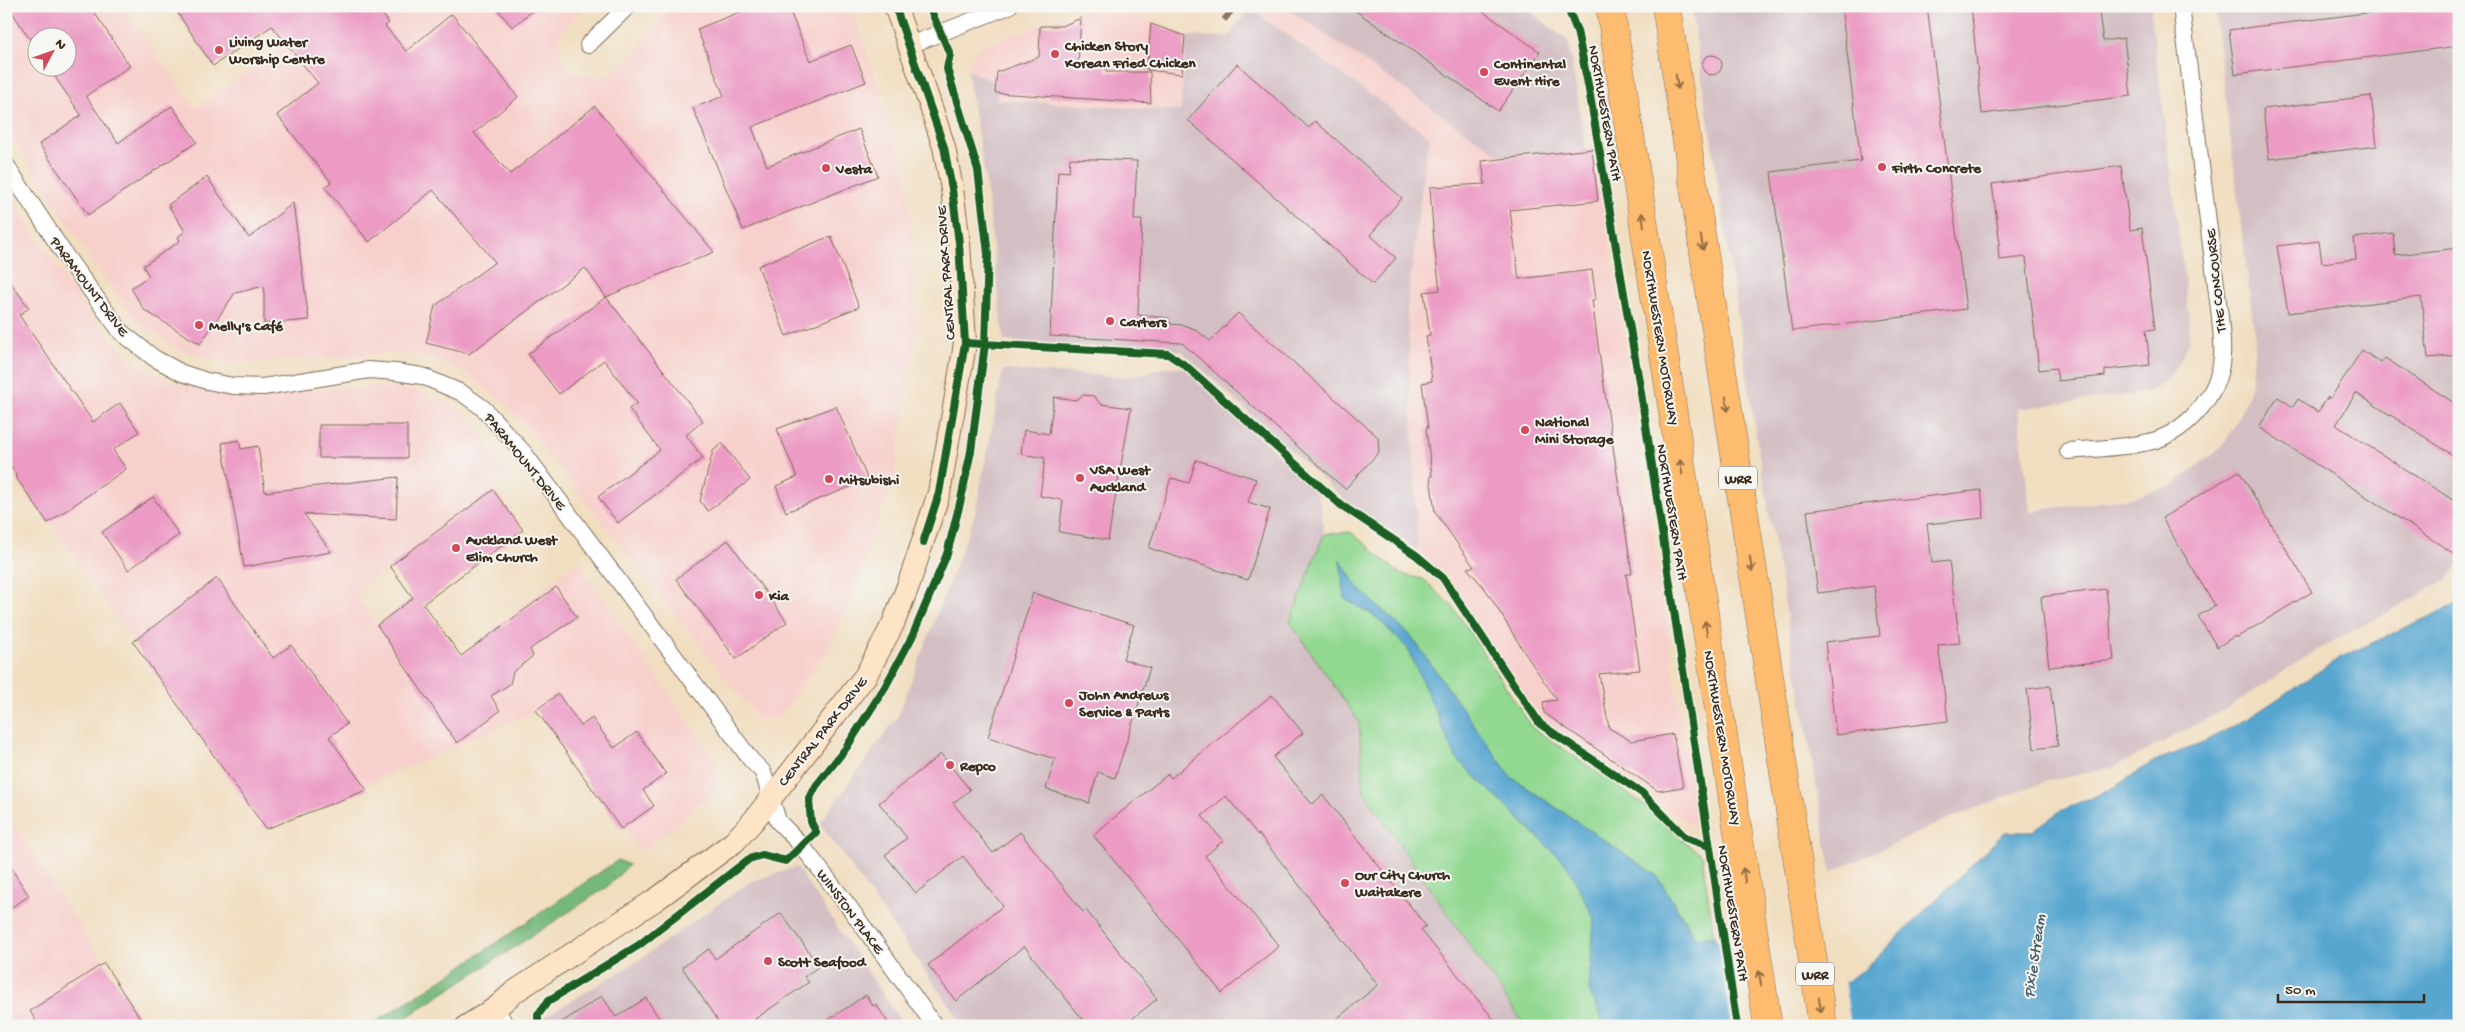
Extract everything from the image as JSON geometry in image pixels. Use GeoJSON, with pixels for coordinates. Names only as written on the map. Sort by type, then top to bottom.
{"type":"FeatureCollection","features":[{"type":"Feature","properties":{"kind":"highway"},"geometry":{"type":"LineString","coordinates":[[1598,6],[1624,96]]}},
{"type":"Feature","properties":{"kind":"highway","name":"NORTHWESTERN MOTORWAY"},"geometry":{"type":"LineString","coordinates":[[1610,6],[1768,1026]]}},
{"type":"Feature","properties":{"kind":"highway","name":"WRR"},"geometry":{"type":"LineString","coordinates":[[1666,6],[1823,1026]]}},
{"type":"Feature","properties":{"kind":"main road","name":"CENTRAL PARK DRIVE"},"geometry":{"type":"LineString","coordinates":[[467,1026],[501,1017],[514,992],[658,898],[734,842],[754,820],[770,797],[828,727],[866,675],[893,624],[908,586],[941,484],[965,343],[959,243],[944,147],[895,6]]}},
{"type":"Feature","properties":{"kind":"street"},"geometry":{"type":"LineString","coordinates":[[588,45],[628,6]]}},
{"type":"Feature","properties":{"kind":"street"},"geometry":{"type":"LineString","coordinates":[[910,45],[1009,6]]}},
{"type":"Feature","properties":{"kind":"street","name":"THE CONCOURSE"},"geometry":{"type":"LineString","coordinates":[[2068,451],[2145,443],[2172,433],[2200,409],[2215,384],[2220,369],[2222,356],[2220,317],[2181,6]]}},
{"type":"Feature","properties":{"kind":"street","name":"PARAMOUNT DRIVE"},"geometry":{"type":"LineString","coordinates":[[6,166],[65,255],[120,332],[154,358],[182,373],[224,384],[263,387],[369,370],[395,372],[422,376],[462,393],[484,408],[524,453],[682,669],[763,772],[770,797]]}},
{"type":"Feature","properties":{"kind":"street","name":"WINSTON PLACE"},"geometry":{"type":"LineString","coordinates":[[770,797],[778,821],[802,846],[849,907],[935,1026]]}},
{"type":"Feature","properties":{"kind":"shaded area"},"geometry":{"type":"Polygon","coordinates":[[[6,6],[122,6],[195,109],[280,49],[249,6],[590,6],[568,24],[559,37],[561,57],[571,74],[607,77],[636,52],[673,6],[851,6],[903,160],[913,239],[916,339],[894,477],[852,596],[823,657],[777,719],[758,719],[533,434],[504,402],[470,376],[432,357],[392,352],[339,358],[224,363],[177,349],[136,320],[101,274],[6,130],[6,6]]]}},
{"type":"Feature","properties":{"kind":"shaded area","name":"National Mini Storage"},"geometry":{"type":"Polygon","coordinates":[[[1250,6],[1284,6],[1504,158],[1595,147],[1697,829],[1540,719],[1449,577],[1418,550],[1407,309],[1425,159],[1430,137],[1249,8],[1250,6]]]}},
{"type":"Feature","properties":{"kind":"shaded area"},"geometry":{"type":"Polygon","coordinates":[[[1284,6],[1523,6],[1568,41],[1586,149],[1504,158],[1284,6]]]}},
{"type":"Feature","properties":{"kind":"shaded area"},"geometry":{"type":"Polygon","coordinates":[[[1691,6],[2150,6],[2189,317],[2189,340],[2181,359],[2168,379],[2148,392],[2018,409],[2030,511],[2132,498],[2173,485],[2223,446],[2242,412],[2252,381],[2255,338],[2214,6],[2459,6],[2459,566],[2444,581],[2308,655],[2233,705],[2115,767],[2044,782],[1950,818],[1831,872],[1759,455],[1691,6]]]}},
{"type":"Feature","properties":{"kind":"shaded area"},"geometry":{"type":"Polygon","coordinates":[[[1249,8],[1430,137],[1425,159],[1407,309],[1418,550],[1344,499],[1182,351],[1004,341],[985,176],[967,70],[997,83],[997,100],[1180,111],[1187,36],[1228,37],[1249,8]]]}},
{"type":"Feature","properties":{"kind":"shaded area"},"geometry":{"type":"Polygon","coordinates":[[[1085,10],[1142,17],[1187,36],[1181,111],[997,100],[995,93],[967,70],[978,47],[1085,10]]]}},
{"type":"Feature","properties":{"kind":"shaded area"},"geometry":{"type":"Polygon","coordinates":[[[6,191],[93,320],[134,363],[170,381],[227,395],[375,387],[415,390],[463,412],[510,476],[356,592],[377,625],[430,614],[461,655],[577,561],[717,764],[715,791],[642,853],[542,709],[262,829],[6,458],[6,191]]]}},
{"type":"Feature","properties":{"kind":"shaded area"},"geometry":{"type":"Polygon","coordinates":[[[1168,367],[1185,368],[1314,488],[1320,502],[1324,534],[1291,622],[1359,722],[1364,792],[1525,1026],[972,1026],[961,1022],[820,823],[898,716],[975,514],[1003,370],[1126,377],[1168,367]]]}},
{"type":"Feature","properties":{"kind":"shaded area"},"geometry":{"type":"Polygon","coordinates":[[[6,812],[104,963],[145,1026],[6,1026],[6,812]]]}},
{"type":"Feature","properties":{"kind":"shaded area"},"geometry":{"type":"Polygon","coordinates":[[[797,867],[904,1026],[536,1026],[539,1020],[633,964],[750,882],[797,867]]]}},
{"type":"Feature","properties":{"kind":"green space"},"geometry":{"type":"Polygon","coordinates":[[[1351,532],[1400,574],[1423,579],[1453,607],[1532,727],[1646,806],[1682,840],[1702,855],[1714,937],[1696,938],[1657,876],[1511,777],[1411,636],[1357,587],[1340,560],[1345,599],[1376,617],[1408,649],[1456,758],[1568,866],[1718,1026],[1525,1026],[1364,792],[1359,722],[1290,622],[1324,534],[1351,532]]]}},
{"type":"Feature","properties":{"kind":"green space"},"geometry":{"type":"Polygon","coordinates":[[[618,860],[629,865],[607,887],[393,1026],[369,1026],[443,979],[618,860]]]}},
{"type":"Feature","properties":{"kind":"water","name":"Pixie Stream"},"geometry":{"type":"Polygon","coordinates":[[[1340,559],[1357,587],[1411,636],[1511,777],[1657,876],[1695,938],[1714,937],[1797,1012],[1864,970],[2005,832],[2031,832],[2060,811],[2110,790],[2154,761],[2201,744],[2252,716],[2339,658],[2459,603],[2459,1026],[1605,1026],[1589,990],[1594,918],[1568,866],[1456,758],[1408,649],[1376,617],[1345,599],[1340,559]]]}},
{"type":"Feature","properties":{"kind":"pier"},"geometry":{"type":"Polygon","coordinates":[[[1718,937],[1797,1009],[1844,979],[1851,1026],[1732,1026],[1718,937]]]}},
{"type":"Feature","properties":{"kind":"building"},"geometry":{"type":"Polygon","coordinates":[[[8,6],[90,6],[130,66],[86,96],[118,143],[172,106],[197,142],[88,215],[39,144],[81,115],[56,78],[78,78],[78,28],[28,28],[28,36],[8,6]]]}},
{"type":"Feature","properties":{"kind":"building"},"geometry":{"type":"Polygon","coordinates":[[[173,6],[376,6],[389,23],[385,26],[406,51],[452,14],[518,97],[474,133],[510,174],[595,106],[714,252],[606,297],[585,268],[469,354],[426,343],[435,306],[495,262],[433,190],[369,242],[325,187],[331,182],[277,115],[318,83],[272,26],[213,66],[173,6]]]}},
{"type":"Feature","properties":{"kind":"building"},"geometry":{"type":"Polygon","coordinates":[[[495,6],[539,6],[512,27],[495,6]]]}},
{"type":"Feature","properties":{"kind":"building"},"geometry":{"type":"Polygon","coordinates":[[[755,6],[788,6],[810,61],[851,45],[866,82],[752,127],[767,166],[859,129],[878,176],[743,230],[693,108],[724,96],[697,29],[755,6]]]}},
{"type":"Feature","properties":{"kind":"building","name":"Continental Event Hire"},"geometry":{"type":"Polygon","coordinates":[[[1349,6],[1475,6],[1540,52],[1498,111],[1349,6]]]}},
{"type":"Feature","properties":{"kind":"building","name":"Firth Concrete"},"geometry":{"type":"Polygon","coordinates":[[[1841,6],[1927,6],[1966,309],[1792,331],[1771,172],[1861,161],[1841,6]]]}},
{"type":"Feature","properties":{"kind":"building"},"geometry":{"type":"Polygon","coordinates":[[[1971,6],[2098,6],[2103,41],[2124,38],[2131,96],[1982,114],[1971,6]]]}},
{"type":"Feature","properties":{"kind":"building"},"geometry":{"type":"Polygon","coordinates":[[[2423,6],[2459,6],[2459,46],[2235,74],[2229,30],[2423,6]]]}},
{"type":"Feature","properties":{"kind":"building"},"geometry":{"type":"Polygon","coordinates":[[[1081,18],[1078,65],[1106,65],[1106,72],[1150,72],[1151,103],[995,93],[997,72],[1039,57],[1040,26],[1062,26],[1081,18]]]}},
{"type":"Feature","properties":{"kind":"building"},"geometry":{"type":"Polygon","coordinates":[[[1151,24],[1185,36],[1182,74],[1147,70],[1151,24]]]}},
{"type":"Feature","properties":{"kind":"building"},"geometry":{"type":"Polygon","coordinates":[[[1712,55],[1719,58],[1722,65],[1719,72],[1712,75],[1705,72],[1702,65],[1705,58],[1712,55]]]}},
{"type":"Feature","properties":{"kind":"building"},"geometry":{"type":"Polygon","coordinates":[[[1237,64],[1309,128],[1315,121],[1402,198],[1370,235],[1396,258],[1373,284],[1188,120],[1237,64]]]}},
{"type":"Feature","properties":{"kind":"building"},"geometry":{"type":"Polygon","coordinates":[[[2371,96],[2377,146],[2269,159],[2263,109],[2371,96]]]}},
{"type":"Feature","properties":{"kind":"building","name":"National Mini Storage"},"geometry":{"type":"Polygon","coordinates":[[[1592,149],[1598,201],[1510,210],[1519,279],[1592,270],[1596,299],[1592,300],[1632,574],[1626,574],[1640,670],[1599,674],[1609,728],[1631,741],[1673,734],[1683,787],[1658,791],[1544,713],[1543,702],[1557,700],[1528,658],[1486,590],[1467,568],[1474,567],[1435,512],[1430,476],[1432,476],[1426,429],[1428,428],[1422,383],[1432,381],[1426,336],[1430,335],[1424,292],[1440,290],[1434,244],[1430,187],[1485,184],[1482,161],[1592,149]]]}},
{"type":"Feature","properties":{"kind":"building","name":"Carters"},"geometry":{"type":"Polygon","coordinates":[[[1070,158],[1137,161],[1134,220],[1142,220],[1138,315],[1168,318],[1170,324],[1183,325],[1195,329],[1210,341],[1238,313],[1378,437],[1379,452],[1345,489],[1182,343],[1050,336],[1058,171],[1069,172],[1070,158]]]}},
{"type":"Feature","properties":{"kind":"building"},"geometry":{"type":"Polygon","coordinates":[[[2121,166],[2130,230],[2142,228],[2155,329],[2146,330],[2150,365],[2105,370],[2105,376],[2058,381],[2056,368],[2039,370],[2026,257],[1999,260],[1998,244],[2000,244],[1992,184],[2121,166]]]}},
{"type":"Feature","properties":{"kind":"building"},"geometry":{"type":"Polygon","coordinates":[[[207,177],[249,238],[293,203],[309,320],[264,324],[264,286],[235,293],[200,344],[144,310],[131,288],[149,276],[143,266],[180,241],[178,237],[185,231],[168,205],[207,177]]]}},
{"type":"Feature","properties":{"kind":"building"},"geometry":{"type":"Polygon","coordinates":[[[2393,233],[2395,255],[2459,248],[2459,355],[2428,358],[2421,297],[2288,313],[2277,246],[2319,241],[2322,263],[2356,259],[2354,238],[2393,233]]]}},
{"type":"Feature","properties":{"kind":"building"},"geometry":{"type":"Polygon","coordinates":[[[831,236],[859,307],[786,336],[758,266],[831,236]]]}},
{"type":"Feature","properties":{"kind":"building"},"geometry":{"type":"Polygon","coordinates":[[[6,276],[29,308],[19,315],[93,422],[120,403],[139,432],[113,450],[126,469],[48,523],[15,476],[17,475],[6,459],[6,276]]]}},
{"type":"Feature","properties":{"kind":"building"},"geometry":{"type":"Polygon","coordinates":[[[606,297],[703,421],[686,435],[703,458],[618,523],[598,497],[660,450],[629,409],[637,403],[604,360],[559,394],[528,354],[606,297]]]}},
{"type":"Feature","properties":{"kind":"building"},"geometry":{"type":"Polygon","coordinates":[[[2362,350],[2381,363],[2385,358],[2459,406],[2459,459],[2356,393],[2336,425],[2459,504],[2459,557],[2259,427],[2278,397],[2293,407],[2298,399],[2318,412],[2328,397],[2330,399],[2362,350]]]}},
{"type":"Feature","properties":{"kind":"building","name":"VSA West Auckland"},"geometry":{"type":"Polygon","coordinates":[[[1083,395],[1094,396],[1100,404],[1131,408],[1108,540],[1059,532],[1063,500],[1040,496],[1045,458],[1021,454],[1024,430],[1049,434],[1054,397],[1076,400],[1083,395]]]}},
{"type":"Feature","properties":{"kind":"building"},"geometry":{"type":"Polygon","coordinates":[[[836,406],[868,480],[786,512],[776,486],[797,477],[777,429],[836,406]]]}},
{"type":"Feature","properties":{"kind":"building"},"geometry":{"type":"Polygon","coordinates":[[[319,425],[407,425],[407,458],[319,458],[319,425]]]}},
{"type":"Feature","properties":{"kind":"building"},"geometry":{"type":"Polygon","coordinates":[[[239,440],[241,449],[258,446],[265,492],[398,477],[396,519],[304,514],[331,552],[244,567],[222,443],[239,440]]]}},
{"type":"Feature","properties":{"kind":"building"},"geometry":{"type":"Polygon","coordinates":[[[722,443],[750,480],[708,511],[700,501],[713,451],[722,443]]]}},
{"type":"Feature","properties":{"kind":"building"},"geometry":{"type":"Polygon","coordinates":[[[1196,460],[1256,479],[1248,502],[1270,509],[1248,580],[1149,548],[1171,478],[1189,483],[1196,460]]]}},
{"type":"Feature","properties":{"kind":"building"},"geometry":{"type":"Polygon","coordinates":[[[2239,471],[2312,592],[2236,638],[2235,636],[2217,647],[2198,616],[2215,606],[2162,518],[2239,471]]]}},
{"type":"Feature","properties":{"kind":"building"},"geometry":{"type":"Polygon","coordinates":[[[493,490],[523,530],[423,604],[461,656],[556,587],[577,617],[530,649],[533,656],[513,672],[510,684],[491,696],[500,711],[457,743],[377,625],[413,598],[390,566],[493,490]]]}},
{"type":"Feature","properties":{"kind":"building"},"geometry":{"type":"Polygon","coordinates":[[[1981,490],[1984,518],[1927,524],[1932,563],[1949,561],[1960,643],[1938,645],[1948,721],[1836,735],[1825,642],[1880,636],[1874,586],[1818,593],[1807,511],[1981,490]]]}},
{"type":"Feature","properties":{"kind":"building"},"geometry":{"type":"Polygon","coordinates":[[[153,497],[179,535],[128,570],[102,532],[153,497]]]}},
{"type":"Feature","properties":{"kind":"building"},"geometry":{"type":"Polygon","coordinates":[[[728,540],[787,622],[736,659],[676,579],[728,540]]]}},
{"type":"Feature","properties":{"kind":"building"},"geometry":{"type":"Polygon","coordinates":[[[217,578],[273,658],[291,645],[347,724],[329,737],[367,790],[266,829],[133,642],[217,578]]]}},
{"type":"Feature","properties":{"kind":"building"},"geometry":{"type":"Polygon","coordinates":[[[2106,589],[2114,660],[2049,667],[2041,597],[2106,589]]]}},
{"type":"Feature","properties":{"kind":"building","name":"John Andrews Service & Parts"},"geometry":{"type":"Polygon","coordinates":[[[1033,593],[1134,625],[1123,659],[1150,668],[1115,778],[1098,772],[1089,803],[1046,789],[1055,759],[988,737],[1033,593]]]}},
{"type":"Feature","properties":{"kind":"building"},"geometry":{"type":"Polygon","coordinates":[[[2050,686],[2058,746],[2034,749],[2027,689],[2050,686]]]}},
{"type":"Feature","properties":{"kind":"building"},"geometry":{"type":"Polygon","coordinates":[[[558,694],[581,726],[592,718],[614,748],[637,732],[666,774],[643,790],[654,806],[621,829],[536,710],[558,694]]]}},
{"type":"Feature","properties":{"kind":"building"},"geometry":{"type":"Polygon","coordinates":[[[1272,695],[1303,733],[1273,757],[1312,804],[1323,795],[1426,926],[1421,930],[1499,1026],[1328,1026],[1378,985],[1259,834],[1226,796],[1202,816],[1223,841],[1205,856],[1279,946],[1222,993],[1093,835],[1168,774],[1171,778],[1272,695]]]}},
{"type":"Feature","properties":{"kind":"building"},"geometry":{"type":"Polygon","coordinates":[[[941,754],[970,790],[953,803],[993,853],[1020,832],[1083,912],[1086,910],[1157,999],[1123,1026],[1088,1026],[1024,946],[956,1001],[928,965],[1003,906],[963,856],[916,893],[885,855],[907,838],[879,803],[941,754]]]}},
{"type":"Feature","properties":{"kind":"building"},"geometry":{"type":"Polygon","coordinates":[[[6,860],[29,896],[6,911],[6,860]]]}},
{"type":"Feature","properties":{"kind":"building","name":"Scott Seafood"},"geometry":{"type":"Polygon","coordinates":[[[781,913],[819,966],[804,977],[809,982],[755,1019],[759,1026],[721,1026],[682,967],[709,949],[715,959],[781,913]]]}},
{"type":"Feature","properties":{"kind":"building"},"geometry":{"type":"Polygon","coordinates":[[[104,963],[145,1026],[39,1026],[30,1011],[104,963]]]}},
{"type":"Feature","properties":{"kind":"building"},"geometry":{"type":"Polygon","coordinates":[[[866,995],[873,1006],[876,1004],[890,1026],[819,1026],[866,995]]]}},
{"type":"Feature","properties":{"kind":"building"},"geometry":{"type":"Polygon","coordinates":[[[602,996],[616,1017],[646,998],[664,1026],[556,1026],[602,996]]]}},
{"type":"Feature","properties":{"kind":"marked path"},"geometry":{"type":"LineString","coordinates":[[1224,20],[1235,6]]}},
{"type":"Feature","properties":{"kind":"cycle path"},"geometry":{"type":"LineString","coordinates":[[895,6],[944,147],[959,243],[965,343],[939,493],[923,543]]}},
{"type":"Feature","properties":{"kind":"cycle path"},"geometry":{"type":"LineString","coordinates":[[538,1026],[538,1015],[548,1001],[639,945],[749,859],[762,855],[786,861],[816,832],[811,822],[809,800],[816,786],[846,748],[885,687],[912,637],[947,554],[971,451],[985,344],[988,254],[978,170],[947,69],[950,54],[929,6]]}},
{"type":"Feature","properties":{"kind":"cycle path","name":"NORTHWESTERN PATH"},"geometry":{"type":"LineString","coordinates":[[1567,6],[1577,31],[1588,84],[1641,393],[1737,1026]]}},
{"type":"Feature","properties":{"kind":"cycle path","name":"NORTHWESTERN PATH"},"geometry":{"type":"LineString","coordinates":[[965,343],[1168,354],[1186,366],[1341,505],[1416,555],[1443,578],[1540,724],[1642,793],[1686,838],[1709,846]]}},
{"type":"Feature","properties":{"kind":"place","name":"Living Water Worship Centre"},"geometry":{"type":"Point","coordinates":[219,50]}},
{"type":"Feature","properties":{"kind":"place","name":"Chicken Story Korean Fried Chicken"},"geometry":{"type":"Point","coordinates":[1055,54]}},
{"type":"Feature","properties":{"kind":"place","name":"Continental Event Hire"},"geometry":{"type":"Point","coordinates":[1484,72]}},
{"type":"Feature","properties":{"kind":"place","name":"Firth Concrete"},"geometry":{"type":"Point","coordinates":[1882,167]}},
{"type":"Feature","properties":{"kind":"place","name":"Vesta"},"geometry":{"type":"Point","coordinates":[826,168]}},
{"type":"Feature","properties":{"kind":"place","name":"Carters"},"geometry":{"type":"Point","coordinates":[1110,321]}},
{"type":"Feature","properties":{"kind":"place","name":"Melly's Café"},"geometry":{"type":"Point","coordinates":[199,325]}},
{"type":"Feature","properties":{"kind":"place","name":"National Mini Storage"},"geometry":{"type":"Point","coordinates":[1525,430]}},
{"type":"Feature","properties":{"kind":"place","name":"VSA West Auckland"},"geometry":{"type":"Point","coordinates":[1080,478]}},
{"type":"Feature","properties":{"kind":"place","name":"Mitsubishi"},"geometry":{"type":"Point","coordinates":[829,479]}},
{"type":"Feature","properties":{"kind":"place","name":"Auckland West Elim Church"},"geometry":{"type":"Point","coordinates":[456,548]}},
{"type":"Feature","properties":{"kind":"place","name":"Kia"},"geometry":{"type":"Point","coordinates":[759,595]}},
{"type":"Feature","properties":{"kind":"place","name":"John Andrews Service & Parts"},"geometry":{"type":"Point","coordinates":[1069,703]}},
{"type":"Feature","properties":{"kind":"place","name":"Repco"},"geometry":{"type":"Point","coordinates":[950,765]}},
{"type":"Feature","properties":{"kind":"place","name":"Our City Church Waitakere"},"geometry":{"type":"Point","coordinates":[1345,883]}},
{"type":"Feature","properties":{"kind":"place","name":"Scott Seafood"},"geometry":{"type":"Point","coordinates":[768,961]}}]}
